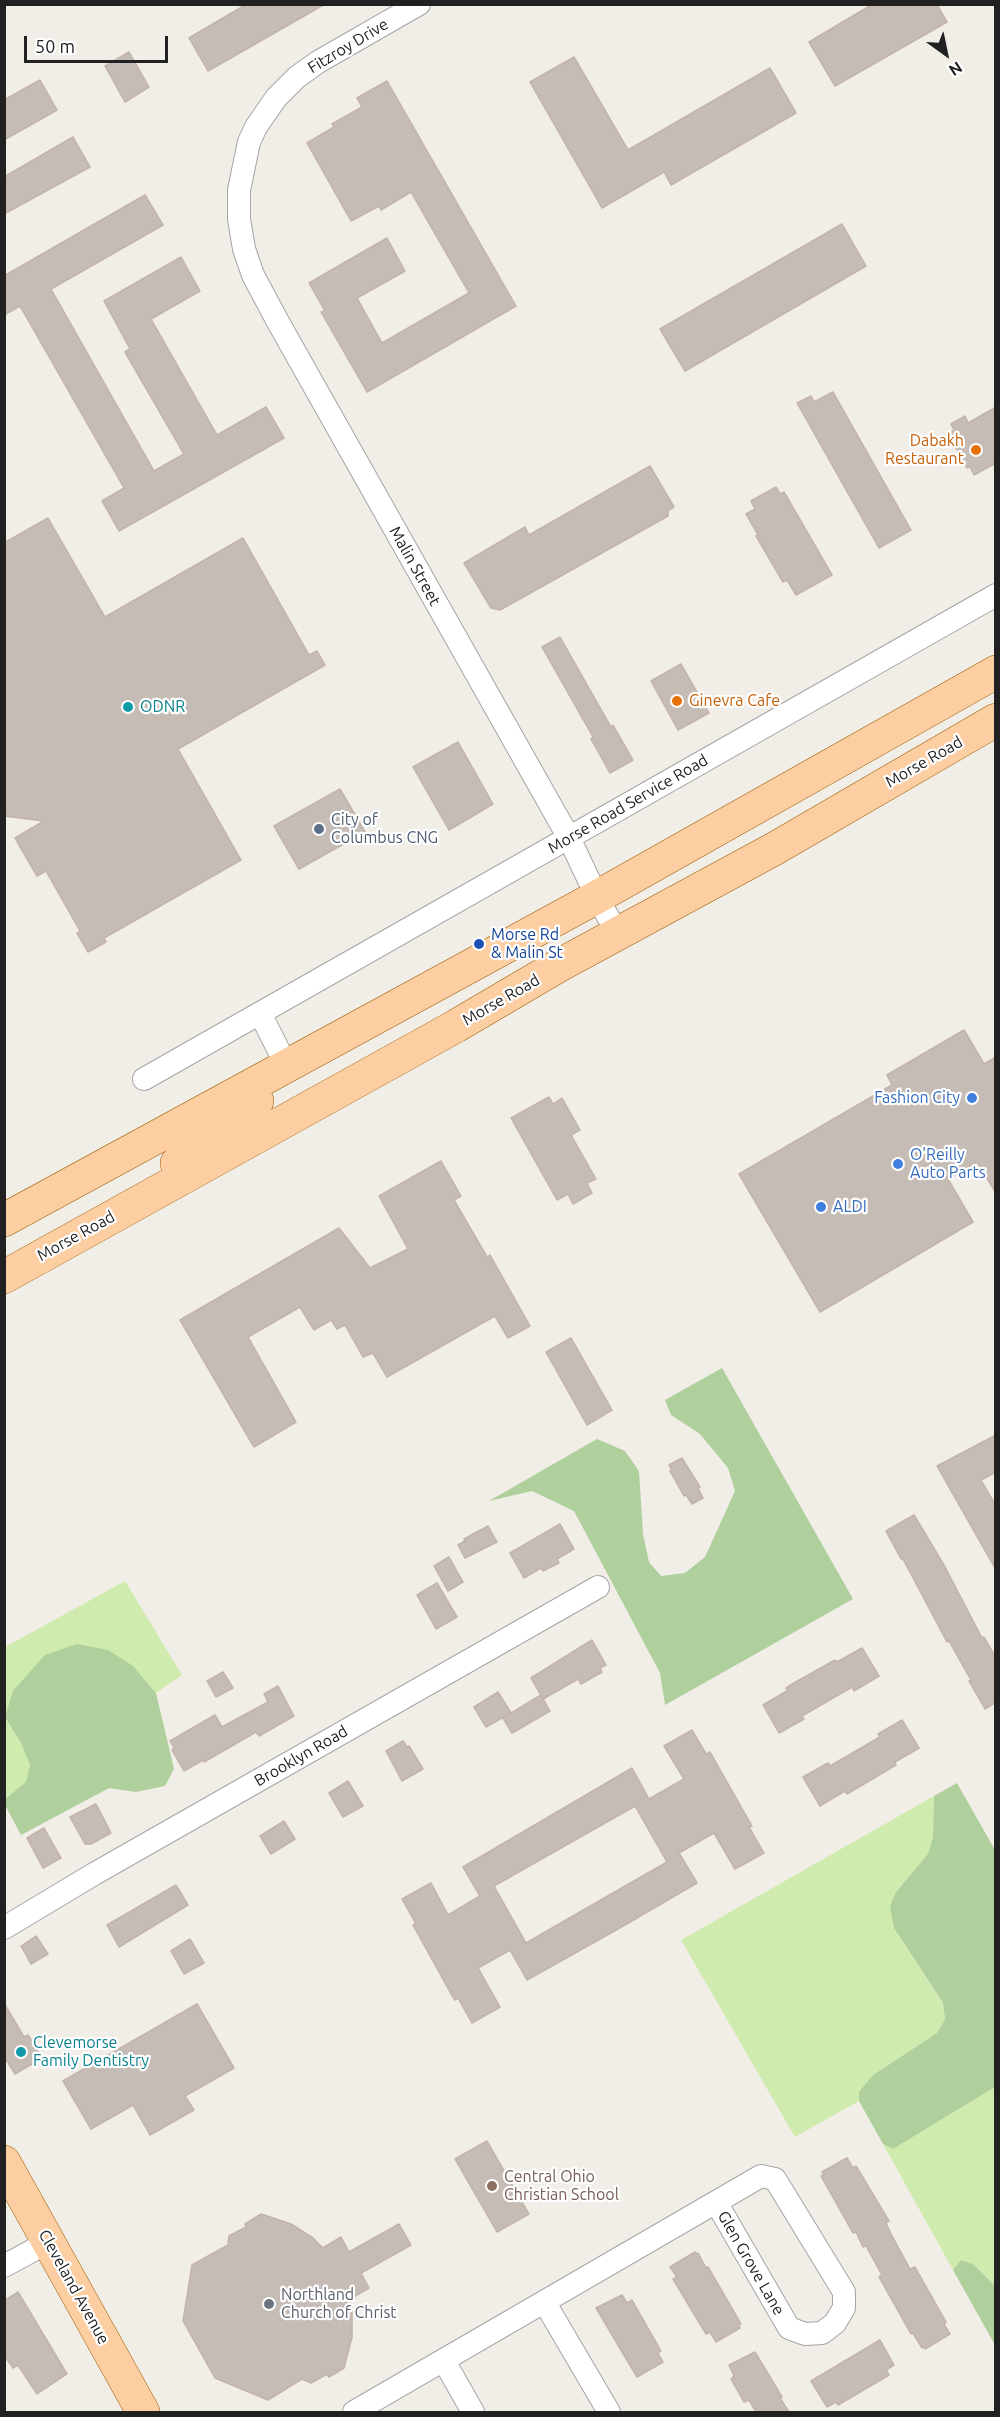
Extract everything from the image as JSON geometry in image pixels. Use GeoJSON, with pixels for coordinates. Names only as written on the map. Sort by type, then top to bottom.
{"type":"FeatureCollection","features":[{"type":"Feature","properties":{"kind":"main road"},"geometry":{"type":"LineString","coordinates":[[4,1220],[597,897],[996,672]]}},
{"type":"Feature","properties":{"kind":"main road","name":"Morse Road"},"geometry":{"type":"LineString","coordinates":[[4,1277],[308,1109],[558,966],[774,849],[996,720]]}},
{"type":"Feature","properties":{"kind":"main road"},"geometry":{"type":"LineString","coordinates":[[308,1109],[319,1086],[395,1030],[450,978]]}},
{"type":"Feature","properties":{"kind":"main road"},"geometry":{"type":"LineString","coordinates":[[105,1220],[203,1142],[248,1111],[287,1067]]}},
{"type":"Feature","properties":{"kind":"main road","name":"Cleveland Avenue"},"geometry":{"type":"LineString","coordinates":[[4,2162],[50,2241],[143,2412]]}},
{"type":"Feature","properties":{"kind":"street","name":"Fitzroy Drive"},"geometry":{"type":"LineString","coordinates":[[239,190],[249,142],[256,127],[276,98],[297,77],[318,62],[419,4]]}},
{"type":"Feature","properties":{"kind":"street","name":"Malin Street"},"geometry":{"type":"LineString","coordinates":[[239,190],[244,249],[253,275],[568,838],[618,935]]}},
{"type":"Feature","properties":{"kind":"street","name":"Morse Road Service Road"},"geometry":{"type":"LineString","coordinates":[[144,1079],[996,595]]}},
{"type":"Feature","properties":{"kind":"street"},"geometry":{"type":"LineString","coordinates":[[260,1013],[287,1067]]}},
{"type":"Feature","properties":{"kind":"street","name":"Brooklyn Road"},"geometry":{"type":"LineString","coordinates":[[4,1928],[85,1879],[598,1587]]}},
{"type":"Feature","properties":{"kind":"street","name":"Glen Grove Lane"},"geometry":{"type":"LineString","coordinates":[[354,2412],[545,2303],[716,2202],[761,2176],[775,2179],[844,2292],[844,2308],[836,2323],[822,2333],[805,2334],[789,2328],[716,2202]]}},
{"type":"Feature","properties":{"kind":"street"},"geometry":{"type":"LineString","coordinates":[[4,2266],[50,2241]]}},
{"type":"Feature","properties":{"kind":"street"},"geometry":{"type":"LineString","coordinates":[[545,2303],[609,2412]]}},
{"type":"Feature","properties":{"kind":"street"},"geometry":{"type":"LineString","coordinates":[[444,2361],[473,2412]]}},
{"type":"Feature","properties":{"kind":"green space"},"geometry":{"type":"Polygon","coordinates":[[[722,1368],[853,1599],[665,1705],[660,1673],[574,1511],[532,1491],[489,1501],[597,1439],[625,1451],[639,1471],[643,1534],[649,1562],[661,1576],[685,1573],[705,1557],[735,1491],[728,1468],[700,1434],[671,1415],[665,1400],[722,1368]]]}},
{"type":"Feature","properties":{"kind":"green space"},"geometry":{"type":"Polygon","coordinates":[[[125,1581],[182,1675],[156,1693],[133,1666],[5,1717],[5,1647],[125,1581]]]}},
{"type":"Feature","properties":{"kind":"green space"},"geometry":{"type":"Polygon","coordinates":[[[77,1644],[108,1650],[133,1666],[156,1693],[174,1769],[165,1786],[136,1792],[109,1788],[21,1835],[5,1805],[5,1799],[26,1782],[30,1765],[21,1743],[5,1717],[13,1691],[45,1655],[77,1644]]]}},
{"type":"Feature","properties":{"kind":"green space"},"geometry":{"type":"Polygon","coordinates":[[[5,1717],[21,1743],[30,1765],[26,1782],[5,1799],[5,1717]]]}},
{"type":"Feature","properties":{"kind":"green space"},"geometry":{"type":"Polygon","coordinates":[[[957,1783],[995,1850],[995,2087],[893,2149],[883,2144],[859,2101],[859,2092],[873,2075],[937,2033],[945,2019],[943,2003],[894,1928],[890,1906],[896,1892],[928,1854],[933,1837],[934,1796],[957,1783]]]}},
{"type":"Feature","properties":{"kind":"green space"},"geometry":{"type":"Polygon","coordinates":[[[934,1796],[933,1837],[928,1854],[896,1892],[894,1928],[943,2004],[945,2019],[937,2033],[873,2075],[859,2092],[859,2101],[795,2137],[681,1940],[934,1796]]]}},
{"type":"Feature","properties":{"kind":"green space"},"geometry":{"type":"Polygon","coordinates":[[[995,2087],[995,2286],[973,2264],[961,2260],[953,2270],[883,2144],[893,2149],[995,2087]]]}},
{"type":"Feature","properties":{"kind":"green space"},"geometry":{"type":"Polygon","coordinates":[[[961,2260],[973,2264],[995,2286],[995,2345],[953,2270],[961,2260]]]}},
{"type":"Feature","properties":{"kind":"building"},"geometry":{"type":"Polygon","coordinates":[[[247,4],[325,4],[208,71],[189,38],[247,4]]]}},
{"type":"Feature","properties":{"kind":"building"},"geometry":{"type":"Polygon","coordinates":[[[873,4],[937,4],[947,22],[835,86],[809,42],[873,4]]]}},
{"type":"Feature","properties":{"kind":"building"},"geometry":{"type":"Polygon","coordinates":[[[129,52],[149,87],[125,102],[105,66],[129,52]]]}},
{"type":"Feature","properties":{"kind":"building"},"geometry":{"type":"Polygon","coordinates":[[[574,57],[628,150],[770,68],[796,113],[671,185],[664,172],[602,208],[530,82],[574,57]]]}},
{"type":"Feature","properties":{"kind":"building"},"geometry":{"type":"Polygon","coordinates":[[[40,80],[57,110],[4,140],[4,100],[40,80]]]}},
{"type":"Feature","properties":{"kind":"building"},"geometry":{"type":"Polygon","coordinates":[[[387,81],[516,306],[367,392],[321,312],[325,311],[309,283],[387,238],[405,271],[357,298],[382,343],[469,293],[411,192],[381,210],[379,206],[351,221],[307,143],[334,127],[332,124],[362,107],[357,98],[387,81]]]}},
{"type":"Feature","properties":{"kind":"building"},"geometry":{"type":"Polygon","coordinates":[[[73,137],[90,167],[4,214],[4,177],[73,137]]]}},
{"type":"Feature","properties":{"kind":"building"},"geometry":{"type":"Polygon","coordinates":[[[145,195],[163,225],[51,289],[154,471],[184,454],[125,352],[130,349],[104,301],[181,257],[200,291],[151,319],[217,435],[266,407],[284,438],[119,531],[102,501],[124,488],[20,306],[4,315],[4,276],[145,195]]]}},
{"type":"Feature","properties":{"kind":"building"},"geometry":{"type":"Polygon","coordinates":[[[842,224],[866,266],[685,371],[660,329],[842,224]]]}},
{"type":"Feature","properties":{"kind":"building"},"geometry":{"type":"Polygon","coordinates":[[[833,392],[911,530],[879,548],[797,403],[811,396],[814,402],[833,392]]]}},
{"type":"Feature","properties":{"kind":"building","name":"Dabakh Restaurant"},"geometry":{"type":"Polygon","coordinates":[[[996,407],[996,463],[974,475],[970,467],[967,468],[949,436],[954,430],[951,424],[965,416],[968,423],[996,407]]]}},
{"type":"Feature","properties":{"kind":"building"},"geometry":{"type":"Polygon","coordinates":[[[650,466],[674,507],[668,511],[668,516],[500,610],[491,608],[464,563],[525,527],[529,535],[650,466]]]}},
{"type":"Feature","properties":{"kind":"building"},"geometry":{"type":"Polygon","coordinates":[[[776,487],[780,494],[784,492],[832,575],[796,595],[787,580],[783,582],[746,514],[755,509],[751,501],[776,487]]]}},
{"type":"Feature","properties":{"kind":"building","name":"ODNR"},"geometry":{"type":"Polygon","coordinates":[[[48,518],[105,617],[243,538],[309,655],[317,651],[325,665],[178,749],[241,860],[104,938],[106,942],[88,952],[77,933],[80,931],[46,871],[37,876],[15,838],[44,821],[4,816],[4,543],[48,518]]]}},
{"type":"Feature","properties":{"kind":"building"},"geometry":{"type":"Polygon","coordinates":[[[560,637],[611,727],[613,725],[633,760],[610,773],[591,739],[593,737],[542,647],[560,637]]]}},
{"type":"Feature","properties":{"kind":"building"},"geometry":{"type":"Polygon","coordinates":[[[681,664],[709,713],[678,730],[651,681],[681,664]]]}},
{"type":"Feature","properties":{"kind":"building"},"geometry":{"type":"Polygon","coordinates":[[[458,742],[493,804],[449,830],[413,767],[458,742]]]}},
{"type":"Feature","properties":{"kind":"building","name":"City of Columbus CNG"},"geometry":{"type":"Polygon","coordinates":[[[340,789],[365,832],[299,869],[274,826],[340,789]]]}},
{"type":"Feature","properties":{"kind":"building"},"geometry":{"type":"Polygon","coordinates":[[[964,1030],[984,1064],[996,1057],[996,1193],[977,1162],[948,1179],[973,1222],[820,1312],[739,1174],[892,1085],[887,1075],[964,1030]]]}},
{"type":"Feature","properties":{"kind":"building"},"geometry":{"type":"Polygon","coordinates":[[[549,1097],[553,1104],[562,1098],[580,1130],[571,1135],[596,1179],[587,1183],[592,1193],[573,1204],[568,1194],[557,1200],[511,1118],[549,1097]]]}},
{"type":"Feature","properties":{"kind":"building"},"geometry":{"type":"Polygon","coordinates":[[[441,1161],[461,1196],[454,1200],[487,1257],[490,1255],[530,1326],[508,1338],[495,1316],[387,1377],[373,1353],[363,1357],[345,1325],[337,1329],[331,1320],[314,1330],[300,1307],[248,1337],[296,1422],[254,1447],[180,1320],[339,1228],[370,1268],[408,1249],[379,1196],[441,1161]]]}},
{"type":"Feature","properties":{"kind":"building"},"geometry":{"type":"Polygon","coordinates":[[[571,1338],[612,1410],[587,1425],[546,1352],[571,1338]]]}},
{"type":"Feature","properties":{"kind":"building"},"geometry":{"type":"Polygon","coordinates":[[[996,1435],[996,1472],[981,1480],[996,1506],[996,1570],[937,1466],[996,1435]]]}},
{"type":"Feature","properties":{"kind":"building"},"geometry":{"type":"Polygon","coordinates":[[[682,1458],[700,1487],[698,1488],[703,1498],[692,1504],[686,1495],[684,1496],[670,1471],[672,1470],[669,1465],[682,1458]]]}},
{"type":"Feature","properties":{"kind":"building"},"geometry":{"type":"Polygon","coordinates":[[[914,1515],[944,1565],[982,1638],[984,1637],[996,1658],[996,1702],[985,1709],[969,1681],[971,1680],[949,1641],[947,1642],[886,1531],[914,1515]]]}},
{"type":"Feature","properties":{"kind":"building"},"geometry":{"type":"Polygon","coordinates":[[[560,1524],[574,1549],[557,1559],[559,1563],[543,1571],[541,1568],[524,1578],[510,1553],[560,1524]]]}},
{"type":"Feature","properties":{"kind":"building"},"geometry":{"type":"Polygon","coordinates":[[[488,1526],[497,1542],[465,1558],[458,1545],[465,1541],[464,1539],[488,1526]]]}},
{"type":"Feature","properties":{"kind":"building"},"geometry":{"type":"Polygon","coordinates":[[[449,1557],[463,1582],[448,1591],[434,1566],[449,1557]]]}},
{"type":"Feature","properties":{"kind":"building"},"geometry":{"type":"Polygon","coordinates":[[[437,1583],[457,1617],[436,1629],[417,1595],[437,1583]]]}},
{"type":"Feature","properties":{"kind":"building"},"geometry":{"type":"Polygon","coordinates":[[[592,1640],[606,1665],[600,1668],[602,1672],[581,1684],[578,1679],[543,1699],[531,1678],[592,1640]]]}},
{"type":"Feature","properties":{"kind":"building"},"geometry":{"type":"Polygon","coordinates":[[[862,1648],[879,1676],[854,1691],[852,1687],[802,1716],[804,1719],[779,1733],[763,1705],[787,1691],[786,1688],[794,1683],[862,1648]]]}},
{"type":"Feature","properties":{"kind":"building"},"geometry":{"type":"Polygon","coordinates":[[[223,1672],[233,1688],[216,1697],[207,1681],[223,1672]]]}},
{"type":"Feature","properties":{"kind":"building"},"geometry":{"type":"Polygon","coordinates":[[[278,1686],[294,1716],[259,1736],[256,1732],[184,1771],[172,1750],[174,1748],[170,1741],[215,1715],[222,1727],[268,1702],[264,1694],[278,1686]]]}},
{"type":"Feature","properties":{"kind":"building"},"geometry":{"type":"Polygon","coordinates":[[[498,1692],[511,1713],[486,1727],[474,1707],[498,1692]]]}},
{"type":"Feature","properties":{"kind":"building"},"geometry":{"type":"Polygon","coordinates":[[[541,1695],[550,1711],[512,1733],[503,1718],[541,1695]]]}},
{"type":"Feature","properties":{"kind":"building"},"geometry":{"type":"Polygon","coordinates":[[[902,1720],[919,1748],[895,1762],[896,1765],[847,1794],[845,1791],[820,1806],[803,1777],[828,1763],[830,1766],[880,1737],[878,1734],[902,1720]]]}},
{"type":"Feature","properties":{"kind":"building"},"geometry":{"type":"Polygon","coordinates":[[[692,1730],[706,1754],[710,1752],[752,1826],[749,1827],[764,1853],[735,1869],[714,1833],[679,1853],[697,1883],[618,1929],[527,1980],[510,1950],[478,1968],[500,2007],[472,2023],[458,1998],[455,2000],[450,1992],[413,1925],[416,1924],[402,1899],[431,1883],[448,1915],[480,1896],[463,1867],[632,1768],[649,1799],[684,1779],[664,1746],[692,1730]],[[635,1806],[494,1886],[526,1943],[667,1862],[635,1806]]]}},
{"type":"Feature","properties":{"kind":"building"},"geometry":{"type":"Polygon","coordinates":[[[403,1741],[407,1747],[409,1746],[423,1769],[402,1781],[386,1751],[403,1741]]]}},
{"type":"Feature","properties":{"kind":"building"},"geometry":{"type":"Polygon","coordinates":[[[348,1781],[363,1806],[343,1817],[329,1793],[348,1781]]]}},
{"type":"Feature","properties":{"kind":"building"},"geometry":{"type":"Polygon","coordinates":[[[96,1804],[111,1833],[91,1844],[85,1844],[70,1817],[96,1804]]]}},
{"type":"Feature","properties":{"kind":"building"},"geometry":{"type":"Polygon","coordinates":[[[284,1821],[295,1839],[271,1854],[260,1836],[284,1821]]]}},
{"type":"Feature","properties":{"kind":"building"},"geometry":{"type":"Polygon","coordinates":[[[44,1828],[61,1858],[43,1868],[27,1838],[44,1828]]]}},
{"type":"Feature","properties":{"kind":"building"},"geometry":{"type":"Polygon","coordinates":[[[176,1885],[188,1905],[119,1947],[107,1925],[176,1885]]]}},
{"type":"Feature","properties":{"kind":"building"},"geometry":{"type":"Polygon","coordinates":[[[36,1936],[48,1954],[31,1964],[21,1946],[36,1936]]]}},
{"type":"Feature","properties":{"kind":"building"},"geometry":{"type":"Polygon","coordinates":[[[190,1939],[204,1963],[184,1974],[171,1951],[190,1939]]]}},
{"type":"Feature","properties":{"kind":"building","name":"Clevemorse Family Dentistry"},"geometry":{"type":"Polygon","coordinates":[[[4,2003],[24,2037],[28,2035],[42,2058],[15,2074],[4,2056],[4,2003]]]}},
{"type":"Feature","properties":{"kind":"building"},"geometry":{"type":"Polygon","coordinates":[[[197,2004],[234,2068],[185,2096],[194,2110],[150,2135],[133,2105],[91,2129],[63,2081],[197,2004]]]}},
{"type":"Feature","properties":{"kind":"building","name":"Central Ohio Christian School"},"geometry":{"type":"Polygon","coordinates":[[[487,2141],[529,2214],[497,2232],[455,2159],[487,2141]]]}},
{"type":"Feature","properties":{"kind":"building"},"geometry":{"type":"Polygon","coordinates":[[[847,2158],[853,2168],[856,2166],[889,2221],[886,2223],[910,2269],[915,2267],[946,2322],[944,2324],[950,2334],[925,2349],[913,2333],[911,2334],[879,2277],[882,2275],[866,2246],[863,2247],[856,2232],[853,2233],[821,2176],[824,2175],[822,2172],[847,2158]]]}},
{"type":"Feature","properties":{"kind":"building","name":"Northland Church of Christ"},"geometry":{"type":"Polygon","coordinates":[[[261,2214],[291,2224],[313,2238],[323,2248],[341,2237],[349,2252],[399,2224],[411,2245],[361,2273],[369,2288],[350,2299],[352,2337],[344,2368],[329,2377],[327,2374],[311,2383],[302,2379],[268,2400],[215,2378],[183,2321],[192,2265],[228,2245],[229,2236],[246,2227],[245,2224],[261,2214]]]}},
{"type":"Feature","properties":{"kind":"building"},"geometry":{"type":"Polygon","coordinates":[[[695,2252],[698,2253],[706,2268],[708,2267],[741,2324],[738,2325],[740,2328],[716,2342],[710,2332],[706,2334],[673,2279],[677,2277],[670,2267],[695,2252]]]}},
{"type":"Feature","properties":{"kind":"building"},"geometry":{"type":"Polygon","coordinates":[[[18,2292],[67,2374],[37,2394],[18,2365],[13,2368],[4,2355],[4,2301],[18,2292]]]}},
{"type":"Feature","properties":{"kind":"building"},"geometry":{"type":"Polygon","coordinates":[[[622,2295],[627,2303],[632,2300],[661,2351],[658,2353],[663,2362],[637,2377],[596,2308],[622,2295]]]}},
{"type":"Feature","properties":{"kind":"building"},"geometry":{"type":"Polygon","coordinates":[[[880,2340],[894,2365],[886,2370],[889,2375],[838,2405],[836,2402],[827,2407],[811,2381],[880,2340]]]}},
{"type":"Feature","properties":{"kind":"building"},"geometry":{"type":"Polygon","coordinates":[[[755,2352],[789,2412],[756,2412],[749,2400],[744,2402],[731,2379],[734,2376],[729,2365],[755,2352]]]}},
{"type":"Feature","properties":{"kind":"place","name":"Dabakh Restaurant"},"geometry":{"type":"Point","coordinates":[976,450]}},
{"type":"Feature","properties":{"kind":"place","name":"Ginevra Cafe"},"geometry":{"type":"Point","coordinates":[677,701]}},
{"type":"Feature","properties":{"kind":"place","name":"ODNR"},"geometry":{"type":"Point","coordinates":[128,707]}},
{"type":"Feature","properties":{"kind":"place","name":"City of Columbus CNG"},"geometry":{"type":"Point","coordinates":[319,829]}},
{"type":"Feature","properties":{"kind":"place","name":"Morse Rd & Malin St"},"geometry":{"type":"Point","coordinates":[479,944]}},
{"type":"Feature","properties":{"kind":"place","name":"Fashion City"},"geometry":{"type":"Point","coordinates":[972,1098]}},
{"type":"Feature","properties":{"kind":"place","name":"O'Reilly Auto Parts"},"geometry":{"type":"Point","coordinates":[898,1164]}},
{"type":"Feature","properties":{"kind":"place","name":"ALDI"},"geometry":{"type":"Point","coordinates":[821,1207]}},
{"type":"Feature","properties":{"kind":"place","name":"Clevemorse Family Dentistry"},"geometry":{"type":"Point","coordinates":[21,2052]}},
{"type":"Feature","properties":{"kind":"place","name":"Central Ohio Christian School"},"geometry":{"type":"Point","coordinates":[492,2186]}},
{"type":"Feature","properties":{"kind":"place","name":"Northland Church of Christ"},"geometry":{"type":"Point","coordinates":[269,2304]}}]}
